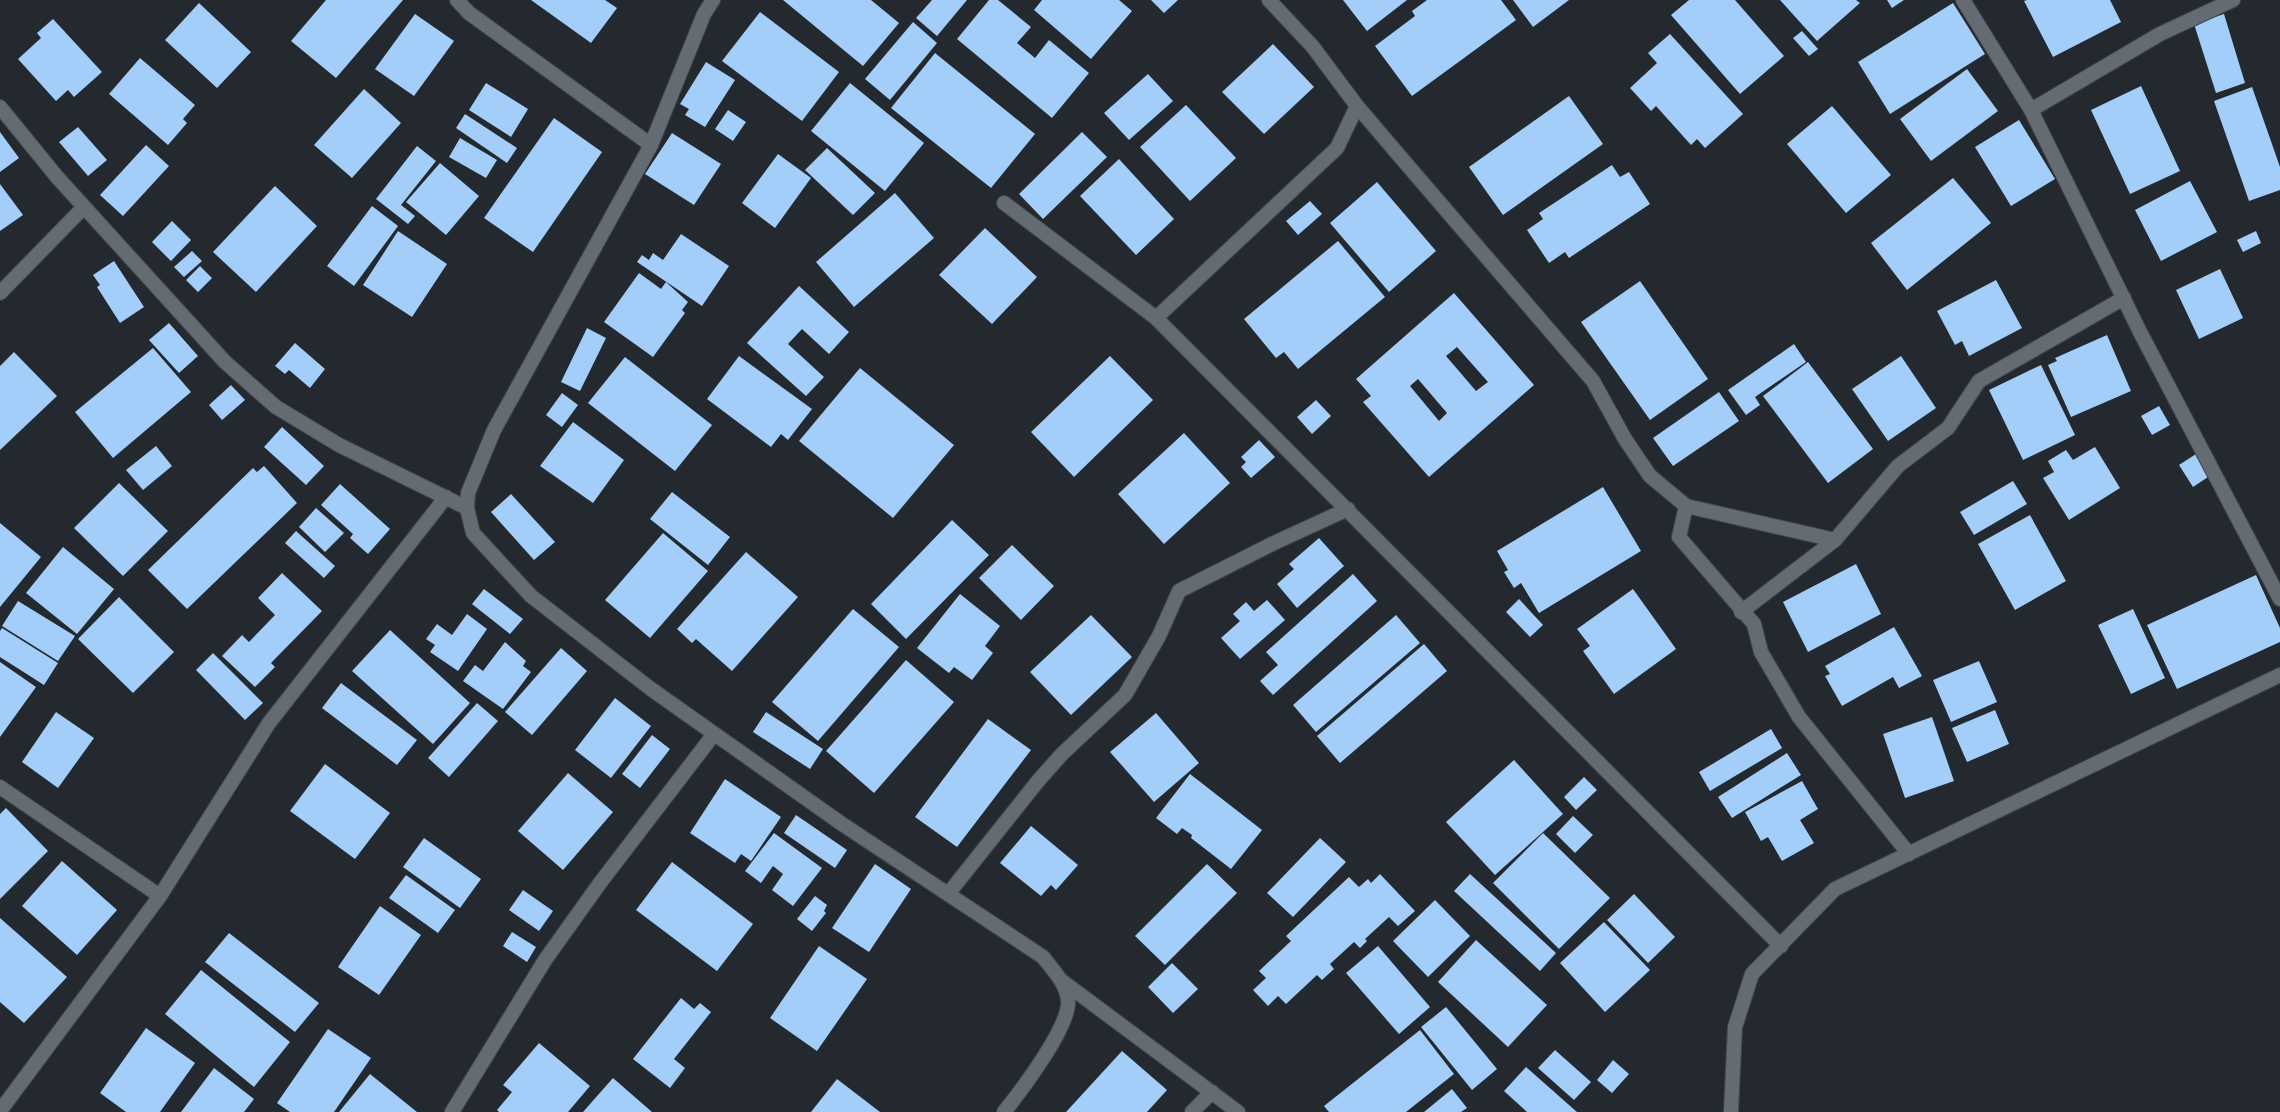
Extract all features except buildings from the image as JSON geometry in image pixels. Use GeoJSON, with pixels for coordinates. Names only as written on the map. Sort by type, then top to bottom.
{"type":"FeatureCollection","features":[{"type":"Feature","properties":{"kind":"street"},"geometry":{"type":"LineString","coordinates":[[457,0],[469,12],[651,145]]}},
{"type":"Feature","properties":{"kind":"street"},"geometry":{"type":"LineString","coordinates":[[713,0],[704,14],[651,145],[494,430],[468,493],[467,508],[474,533],[531,596],[651,688],[842,824],[1043,957],[1062,981],[1238,1112]]}},
{"type":"Feature","properties":{"kind":"street"},"geometry":{"type":"LineString","coordinates":[[1269,0],[1313,47],[1357,106],[1593,380],[1624,439],[1650,476],[1686,506],[1835,540]]}},
{"type":"Feature","properties":{"kind":"street"},"geometry":{"type":"LineString","coordinates":[[1962,0],[2032,110],[2124,298],[2280,599]]}},
{"type":"Feature","properties":{"kind":"street"},"geometry":{"type":"LineString","coordinates":[[2032,110],[2160,34],[2233,0]]}},
{"type":"Feature","properties":{"kind":"street"},"geometry":{"type":"LineString","coordinates":[[1156,318],[1337,148],[1357,106]]}},
{"type":"Feature","properties":{"kind":"street"},"geometry":{"type":"LineString","coordinates":[[0,107],[84,207],[225,362],[276,407],[339,446],[467,508]]}},
{"type":"Feature","properties":{"kind":"street"},"geometry":{"type":"LineString","coordinates":[[1004,204],[1156,318],[1781,946]]}},
{"type":"Feature","properties":{"kind":"street"},"geometry":{"type":"LineString","coordinates":[[0,293],[84,207]]}},
{"type":"Feature","properties":{"kind":"street"},"geometry":{"type":"LineString","coordinates":[[1741,612],[1835,540],[1898,466],[1948,428],[1979,381],[2124,298]]}},
{"type":"Feature","properties":{"kind":"street"},"geometry":{"type":"LineString","coordinates":[[0,1111],[160,896],[269,723],[312,664],[446,497]]}},
{"type":"Feature","properties":{"kind":"street"},"geometry":{"type":"LineString","coordinates":[[1686,506],[1679,537],[1741,612],[1754,624],[1761,652],[1799,717],[1909,854]]}},
{"type":"Feature","properties":{"kind":"street"},"geometry":{"type":"LineString","coordinates":[[948,894],[1038,781],[1062,754],[1125,695],[1160,636],[1179,591],[1274,543],[1348,509]]}},
{"type":"Feature","properties":{"kind":"street"},"geometry":{"type":"LineString","coordinates":[[1731,1112],[1735,1027],[1752,974],[1834,890],[2280,675]]}},
{"type":"Feature","properties":{"kind":"street"},"geometry":{"type":"LineString","coordinates":[[452,1112],[545,960],[600,883],[714,734]]}},
{"type":"Feature","properties":{"kind":"street"},"geometry":{"type":"LineString","coordinates":[[0,787],[160,896]]}},
{"type":"Feature","properties":{"kind":"street"},"geometry":{"type":"LineString","coordinates":[[1004,1112],[1064,1024],[1068,1000],[1062,981]]}},
{"type":"Feature","properties":{"kind":"street"},"geometry":{"type":"LineString","coordinates":[[1192,1112],[1212,1092]]}}]}
